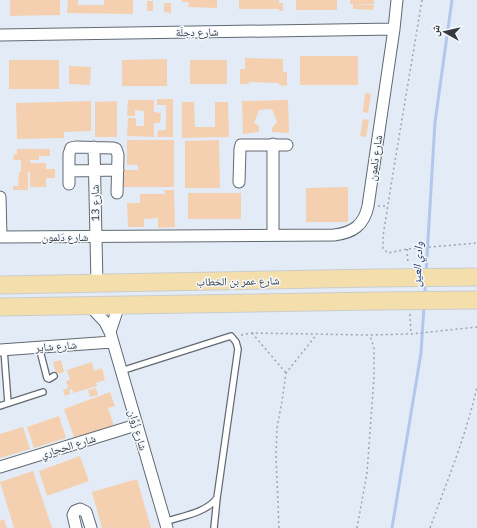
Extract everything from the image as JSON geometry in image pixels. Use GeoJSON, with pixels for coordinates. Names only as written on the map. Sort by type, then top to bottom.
{"type":"FeatureCollection","features":[{"type":"Feature","properties":{"kind":"main road","name":"شارع عمر بن الخطاب"},"geometry":{"type":"LineString","coordinates":[[0,285],[477,277]]}},
{"type":"Feature","properties":{"kind":"main road","name":"شارع عمر بن الخطاب"},"geometry":{"type":"LineString","coordinates":[[0,307],[477,300]]}},
{"type":"Feature","properties":{"kind":"street","name":"شارع دَلمون"},"geometry":{"type":"LineString","coordinates":[[0,237],[343,234],[360,225],[366,218],[368,206],[397,0]]}},
{"type":"Feature","properties":{"kind":"street","name":"شارع دِجلَة"},"geometry":{"type":"LineString","coordinates":[[0,35],[394,29]]}},
{"type":"Feature","properties":{"kind":"street"},"geometry":{"type":"LineString","coordinates":[[273,235],[274,144]]}},
{"type":"Feature","properties":{"kind":"street"},"geometry":{"type":"LineString","coordinates":[[239,182],[241,145],[287,144]]}},
{"type":"Feature","properties":{"kind":"street","name":"شارع 13"},"geometry":{"type":"LineString","coordinates":[[94,147],[97,284]]}},
{"type":"Feature","properties":{"kind":"street","name":"شارع 13"},"geometry":{"type":"LineString","coordinates":[[70,184],[69,154],[71,148],[109,147],[116,149],[118,154],[117,193]]}},
{"type":"Feature","properties":{"kind":"street","name":"شارع 13"},"geometry":{"type":"LineString","coordinates":[[69,171],[118,170]]}},
{"type":"Feature","properties":{"kind":"street"},"geometry":{"type":"LineString","coordinates":[[0,197],[0,237]]}},
{"type":"Feature","properties":{"kind":"street"},"geometry":{"type":"LineString","coordinates":[[111,337],[119,305]]}},
{"type":"Feature","properties":{"kind":"street","name":"شارع زُوَّان"},"geometry":{"type":"LineString","coordinates":[[90,306],[105,322],[111,337],[166,525]]}},
{"type":"Feature","properties":{"kind":"street","name":"شارع شاير"},"geometry":{"type":"LineString","coordinates":[[2,350],[39,347],[111,337]]}},
{"type":"Feature","properties":{"kind":"street","name":"شارع الحجاري"},"geometry":{"type":"LineString","coordinates":[[0,467],[136,425]]}},
{"type":"Feature","properties":{"kind":"street"},"geometry":{"type":"LineString","coordinates":[[76,528],[73,515],[75,511],[80,509],[86,512],[91,528]]}},
{"type":"Feature","properties":{"kind":"lane"},"geometry":{"type":"LineString","coordinates":[[121,371],[231,336],[236,342],[238,349],[214,528]]}},
{"type":"Feature","properties":{"kind":"lane"},"geometry":{"type":"LineString","coordinates":[[39,347],[47,378],[50,379],[54,376]]}},
{"type":"Feature","properties":{"kind":"lane"},"geometry":{"type":"LineString","coordinates":[[2,350],[8,404]]}},
{"type":"Feature","properties":{"kind":"lane"},"geometry":{"type":"LineString","coordinates":[[0,406],[43,392]]}},
{"type":"Feature","properties":{"kind":"lane"},"geometry":{"type":"LineString","coordinates":[[166,525],[206,508],[213,504],[217,498]]}},
{"type":"Feature","properties":{"kind":"path"},"geometry":{"type":"LineString","coordinates":[[422,0],[383,236],[383,248],[388,253],[407,249],[477,243]]}},
{"type":"Feature","properties":{"kind":"path"},"geometry":{"type":"LineString","coordinates":[[231,336],[252,333],[369,335],[411,334],[477,327]]}},
{"type":"Feature","properties":{"kind":"path"},"geometry":{"type":"LineString","coordinates":[[252,333],[286,373]]}},
{"type":"Feature","properties":{"kind":"path"},"geometry":{"type":"LineString","coordinates":[[279,528],[276,456],[277,428],[286,373],[317,334]]}},
{"type":"Feature","properties":{"kind":"path"},"geometry":{"type":"LineString","coordinates":[[357,528],[367,473],[374,384],[374,348],[369,335]]}},
{"type":"Feature","properties":{"kind":"path"},"geometry":{"type":"LineString","coordinates":[[430,528],[461,445],[477,388]]}},
{"type":"Feature","properties":{"kind":"building"},"geometry":{"type":"Polygon","coordinates":[[[10,0],[60,0],[60,15],[10,16],[10,0]]]}},
{"type":"Feature","properties":{"kind":"building"},"geometry":{"type":"Polygon","coordinates":[[[68,0],[78,0],[78,5],[104,5],[104,0],[133,0],[133,14],[67,13],[68,0]]]}},
{"type":"Feature","properties":{"kind":"building"},"geometry":{"type":"Polygon","coordinates":[[[182,0],[217,0],[217,8],[188,7],[189,2],[182,2],[182,0]]]}},
{"type":"Feature","properties":{"kind":"building"},"geometry":{"type":"Polygon","coordinates":[[[239,0],[279,0],[279,3],[283,3],[283,11],[279,11],[279,9],[239,9],[239,0]]]}},
{"type":"Feature","properties":{"kind":"building"},"geometry":{"type":"Polygon","coordinates":[[[296,0],[337,0],[337,10],[296,10],[296,0]]]}},
{"type":"Feature","properties":{"kind":"building"},"geometry":{"type":"Polygon","coordinates":[[[350,0],[374,0],[374,4],[350,4],[350,0]]]}},
{"type":"Feature","properties":{"kind":"building"},"geometry":{"type":"Polygon","coordinates":[[[147,1],[153,1],[153,11],[147,11],[147,1]]]}},
{"type":"Feature","properties":{"kind":"building"},"geometry":{"type":"Polygon","coordinates":[[[164,3],[171,3],[171,13],[164,12],[164,3]]]}},
{"type":"Feature","properties":{"kind":"building"},"geometry":{"type":"Polygon","coordinates":[[[353,4],[374,5],[373,10],[353,9],[353,4]]]}},
{"type":"Feature","properties":{"kind":"building"},"geometry":{"type":"Polygon","coordinates":[[[300,56],[358,56],[358,85],[300,85],[300,56]]]}},
{"type":"Feature","properties":{"kind":"building"},"geometry":{"type":"Polygon","coordinates":[[[245,58],[283,59],[283,72],[287,72],[287,86],[279,85],[279,83],[249,82],[249,84],[240,84],[240,69],[245,69],[245,58]]]}},
{"type":"Feature","properties":{"kind":"building"},"geometry":{"type":"Polygon","coordinates":[[[167,59],[167,86],[122,86],[122,60],[167,59]]]}},
{"type":"Feature","properties":{"kind":"building"},"geometry":{"type":"Polygon","coordinates":[[[9,60],[59,60],[59,89],[9,89],[9,60]]]}},
{"type":"Feature","properties":{"kind":"building"},"geometry":{"type":"Polygon","coordinates":[[[190,60],[227,60],[227,84],[190,84],[190,60]]]}},
{"type":"Feature","properties":{"kind":"building"},"geometry":{"type":"Polygon","coordinates":[[[69,66],[91,67],[90,85],[69,84],[69,66]]]}},
{"type":"Feature","properties":{"kind":"building"},"geometry":{"type":"Polygon","coordinates":[[[365,93],[371,94],[368,113],[363,112],[365,93]]]}},
{"type":"Feature","properties":{"kind":"building"},"geometry":{"type":"Polygon","coordinates":[[[157,99],[173,99],[173,137],[157,137],[158,130],[166,130],[166,105],[157,105],[157,99]]]}},
{"type":"Feature","properties":{"kind":"building"},"geometry":{"type":"Polygon","coordinates":[[[128,100],[154,100],[154,112],[161,113],[160,123],[154,123],[154,137],[127,136],[128,118],[136,118],[136,126],[144,126],[144,111],[135,110],[135,116],[127,116],[128,100]]]}},
{"type":"Feature","properties":{"kind":"building"},"geometry":{"type":"Polygon","coordinates":[[[288,100],[289,133],[272,132],[272,128],[277,122],[272,109],[259,110],[254,123],[259,126],[259,132],[243,134],[242,101],[288,100]]]}},
{"type":"Feature","properties":{"kind":"building"},"geometry":{"type":"Polygon","coordinates":[[[91,101],[91,131],[64,132],[64,138],[17,139],[16,103],[91,101]]]}},
{"type":"Feature","properties":{"kind":"building"},"geometry":{"type":"Polygon","coordinates":[[[117,101],[117,137],[95,137],[95,102],[117,101]]]}},
{"type":"Feature","properties":{"kind":"building"},"geometry":{"type":"Polygon","coordinates":[[[182,102],[194,102],[195,127],[215,127],[215,102],[228,102],[229,137],[182,138],[182,102]]]}},
{"type":"Feature","properties":{"kind":"building"},"geometry":{"type":"Polygon","coordinates":[[[363,119],[369,120],[366,137],[360,136],[363,119]]]}},
{"type":"Feature","properties":{"kind":"building"},"geometry":{"type":"Polygon","coordinates":[[[127,140],[174,140],[174,187],[118,187],[118,170],[138,170],[138,165],[127,165],[127,140]]]}},
{"type":"Feature","properties":{"kind":"building"},"geometry":{"type":"Polygon","coordinates":[[[219,140],[220,188],[185,188],[185,141],[219,140]]]}},
{"type":"Feature","properties":{"kind":"building"},"geometry":{"type":"Polygon","coordinates":[[[17,149],[50,149],[50,156],[39,156],[39,160],[30,160],[30,163],[46,163],[46,169],[55,169],[55,178],[46,178],[46,187],[30,187],[30,172],[28,172],[28,190],[13,190],[13,186],[18,186],[19,172],[21,172],[21,160],[13,160],[14,154],[17,154],[17,149]]]}},
{"type":"Feature","properties":{"kind":"building"},"geometry":{"type":"Polygon","coordinates":[[[348,187],[348,222],[306,222],[306,188],[348,187]]]}},
{"type":"Feature","properties":{"kind":"building"},"geometry":{"type":"Polygon","coordinates":[[[164,190],[174,190],[175,227],[158,228],[158,218],[144,219],[144,227],[128,227],[127,203],[140,203],[140,194],[165,194],[164,190]]]}},
{"type":"Feature","properties":{"kind":"building"},"geometry":{"type":"Polygon","coordinates":[[[188,193],[241,193],[241,219],[188,219],[188,193]]]}},
{"type":"Feature","properties":{"kind":"building"},"geometry":{"type":"Polygon","coordinates":[[[61,360],[64,372],[56,374],[53,362],[61,360]]]}},
{"type":"Feature","properties":{"kind":"building"},"geometry":{"type":"Polygon","coordinates":[[[92,362],[94,371],[102,368],[105,380],[96,383],[97,386],[73,393],[72,389],[69,390],[70,394],[65,396],[63,390],[68,388],[66,381],[70,380],[67,370],[92,362]]]}},
{"type":"Feature","properties":{"kind":"building"},"geometry":{"type":"Polygon","coordinates":[[[96,388],[98,395],[90,397],[88,390],[96,388]]]}},
{"type":"Feature","properties":{"kind":"building"},"geometry":{"type":"Polygon","coordinates":[[[110,392],[115,406],[108,408],[114,426],[75,440],[64,409],[110,392]]]}},
{"type":"Feature","properties":{"kind":"building"},"geometry":{"type":"Polygon","coordinates":[[[59,416],[66,438],[34,448],[27,427],[59,416]]]}},
{"type":"Feature","properties":{"kind":"building"},"geometry":{"type":"Polygon","coordinates":[[[23,427],[30,449],[0,458],[0,434],[23,427]]]}},
{"type":"Feature","properties":{"kind":"building"},"geometry":{"type":"Polygon","coordinates":[[[80,456],[89,481],[47,496],[39,471],[80,456]]]}},
{"type":"Feature","properties":{"kind":"building"},"geometry":{"type":"Polygon","coordinates":[[[33,471],[52,528],[14,528],[0,482],[33,471]]]}},
{"type":"Feature","properties":{"kind":"building"},"geometry":{"type":"Polygon","coordinates":[[[137,479],[151,528],[102,528],[92,492],[137,479]]]}},
{"type":"Feature","properties":{"kind":"building"},"geometry":{"type":"Polygon","coordinates":[[[4,519],[7,528],[0,528],[0,521],[4,519]]]}},
{"type":"Feature","properties":{"kind":"waterway","name":"وادي العين"},"geometry":{"type":"LineString","coordinates":[[426,273],[435,122],[452,0]]}},
{"type":"Feature","properties":{"kind":"waterway","name":"وادي العين"},"geometry":{"type":"LineString","coordinates":[[425,282],[425,295]]}},
{"type":"Feature","properties":{"kind":"waterway","name":"وادي العين"},"geometry":{"type":"LineString","coordinates":[[392,528],[421,353],[424,306]]}}]}
